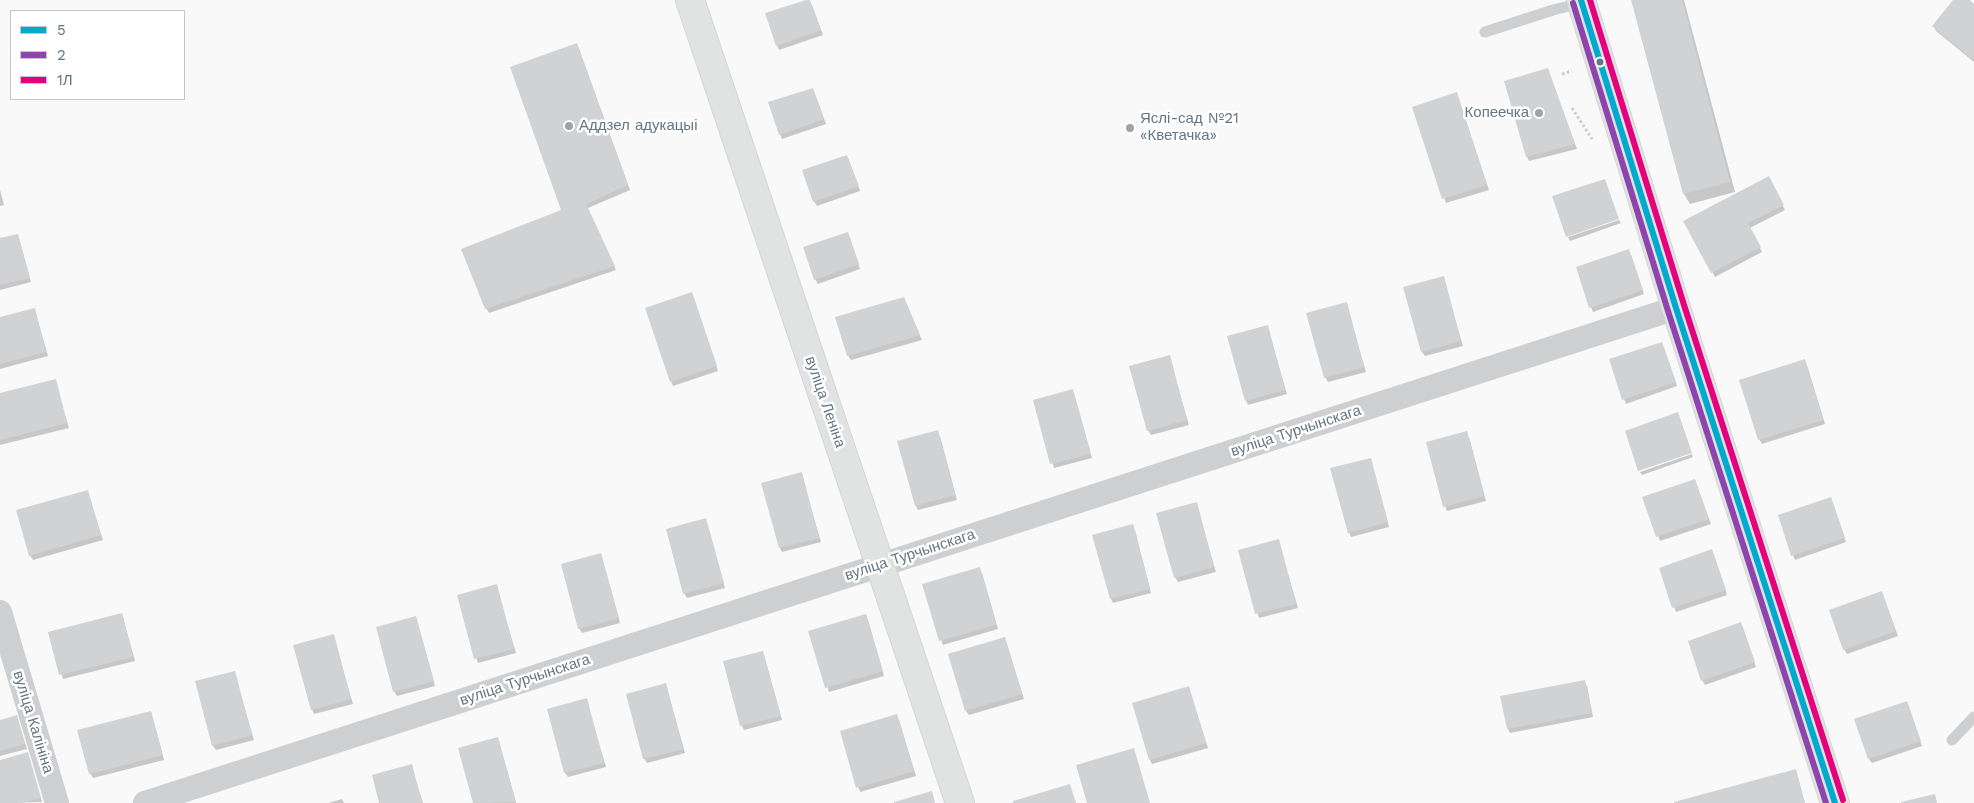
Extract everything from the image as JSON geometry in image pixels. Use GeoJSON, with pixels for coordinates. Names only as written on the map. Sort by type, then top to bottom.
{"type":"FeatureCollection","features":[{"type":"Feature","properties":{"kind":"street","name":"вуліца Леніна"},"geometry":{"type":"LineString","coordinates":[[690,0],[960,803]]}},
{"type":"Feature","properties":{"kind":"street"},"geometry":{"type":"LineString","coordinates":[[1582,1],[1676,308],[1835,803]]}},
{"type":"Feature","properties":{"kind":"street","name":"вуліца Турчынскага"},"geometry":{"type":"LineString","coordinates":[[145,803],[1676,308]]}},
{"type":"Feature","properties":{"kind":"street","name":"вуліца Калініна"},"geometry":{"type":"LineString","coordinates":[[0,612],[57,803]]}},
{"type":"Feature","properties":{"kind":"lane"},"geometry":{"type":"LineString","coordinates":[[1485,32],[1582,1]]}},
{"type":"Feature","properties":{"kind":"lane"},"geometry":{"type":"LineString","coordinates":[[1952,740],[1974,717]]}},
{"type":"Feature","properties":{"kind":"building"},"geometry":{"type":"Polygon","coordinates":[[[810,0],[821,30],[776,46],[765,13],[810,0]]]}},
{"type":"Feature","properties":{"kind":"building"},"geometry":{"type":"Polygon","coordinates":[[[1631,0],[1682,0],[1730,182],[1683,194],[1631,0]]]}},
{"type":"Feature","properties":{"kind":"building"},"geometry":{"type":"Polygon","coordinates":[[[1953,0],[1970,0],[1974,4],[1974,56],[1972,59],[1932,26],[1953,0]]]}},
{"type":"Feature","properties":{"kind":"building","name":"Аддзел адукацыі"},"geometry":{"type":"Polygon","coordinates":[[[577,43],[628,185],[586,204],[615,266],[485,309],[461,249],[561,210],[510,67],[577,43]]]}},
{"type":"Feature","properties":{"kind":"building","name":"Копеечка"},"geometry":{"type":"Polygon","coordinates":[[[1548,68],[1575,144],[1526,157],[1504,81],[1548,68]]]}},
{"type":"Feature","properties":{"kind":"building"},"geometry":{"type":"Polygon","coordinates":[[[813,88],[824,119],[779,135],[768,102],[813,88]]]}},
{"type":"Feature","properties":{"kind":"building"},"geometry":{"type":"Polygon","coordinates":[[[1457,92],[1487,185],[1442,199],[1412,107],[1457,92]]]}},
{"type":"Feature","properties":{"kind":"building"},"geometry":{"type":"Polygon","coordinates":[[[847,155],[859,186],[813,202],[802,170],[847,155]]]}},
{"type":"Feature","properties":{"kind":"building"},"geometry":{"type":"Polygon","coordinates":[[[1769,176],[1784,205],[1748,223],[1761,247],[1711,273],[1683,221],[1769,176]]]}},
{"type":"Feature","properties":{"kind":"building"},"geometry":{"type":"Polygon","coordinates":[[[1605,179],[1619,219],[1566,237],[1552,196],[1605,179]]]}},
{"type":"Feature","properties":{"kind":"building"},"geometry":{"type":"Polygon","coordinates":[[[848,232],[859,264],[814,280],[803,247],[848,232]]]}},
{"type":"Feature","properties":{"kind":"building"},"geometry":{"type":"Polygon","coordinates":[[[18,234],[30,278],[0,285],[0,238],[18,234]]]}},
{"type":"Feature","properties":{"kind":"building"},"geometry":{"type":"Polygon","coordinates":[[[1629,249],[1643,290],[1589,308],[1576,267],[1629,249]]]}},
{"type":"Feature","properties":{"kind":"building"},"geometry":{"type":"Polygon","coordinates":[[[1444,276],[1461,341],[1421,352],[1403,287],[1444,276]]]}},
{"type":"Feature","properties":{"kind":"building"},"geometry":{"type":"Polygon","coordinates":[[[692,292],[717,366],[670,382],[645,308],[692,292]]]}},
{"type":"Feature","properties":{"kind":"building"},"geometry":{"type":"Polygon","coordinates":[[[904,297],[920,335],[847,356],[835,317],[904,297]]]}},
{"type":"Feature","properties":{"kind":"building"},"geometry":{"type":"Polygon","coordinates":[[[1347,302],[1364,367],[1324,378],[1306,313],[1347,302]]]}},
{"type":"Feature","properties":{"kind":"building"},"geometry":{"type":"Polygon","coordinates":[[[35,308],[46,352],[0,364],[0,317],[35,308]]]}},
{"type":"Feature","properties":{"kind":"building"},"geometry":{"type":"Polygon","coordinates":[[[1268,325],[1285,390],[1245,401],[1227,336],[1268,325]]]}},
{"type":"Feature","properties":{"kind":"building"},"geometry":{"type":"Polygon","coordinates":[[[1662,342],[1676,382],[1622,400],[1609,359],[1662,342]]]}},
{"type":"Feature","properties":{"kind":"building"},"geometry":{"type":"Polygon","coordinates":[[[1170,355],[1187,420],[1147,431],[1129,366],[1170,355]]]}},
{"type":"Feature","properties":{"kind":"building"},"geometry":{"type":"Polygon","coordinates":[[[1805,359],[1823,420],[1758,440],[1739,380],[1805,359]]]}},
{"type":"Feature","properties":{"kind":"building"},"geometry":{"type":"Polygon","coordinates":[[[56,379],[67,423],[0,440],[0,393],[56,379]]]}},
{"type":"Feature","properties":{"kind":"building"},"geometry":{"type":"Polygon","coordinates":[[[1073,389],[1091,454],[1050,464],[1033,400],[1073,389]]]}},
{"type":"Feature","properties":{"kind":"building"},"geometry":{"type":"Polygon","coordinates":[[[1678,412],[1692,453],[1638,471],[1625,431],[1678,412]]]}},
{"type":"Feature","properties":{"kind":"building"},"geometry":{"type":"Polygon","coordinates":[[[938,430],[955,495],[915,506],[897,441],[938,430]]]}},
{"type":"Feature","properties":{"kind":"building"},"geometry":{"type":"Polygon","coordinates":[[[1467,431],[1484,496],[1443,507],[1426,442],[1467,431]]]}},
{"type":"Feature","properties":{"kind":"building"},"geometry":{"type":"Polygon","coordinates":[[[1371,458],[1388,522],[1348,533],[1330,468],[1371,458]]]}},
{"type":"Feature","properties":{"kind":"building"},"geometry":{"type":"Polygon","coordinates":[[[802,472],[819,538],[779,548],[761,483],[802,472]]]}},
{"type":"Feature","properties":{"kind":"building"},"geometry":{"type":"Polygon","coordinates":[[[1695,479],[1709,519],[1656,537],[1642,497],[1695,479]]]}},
{"type":"Feature","properties":{"kind":"building"},"geometry":{"type":"Polygon","coordinates":[[[88,490],[101,535],[29,556],[16,510],[88,490]]]}},
{"type":"Feature","properties":{"kind":"building"},"geometry":{"type":"Polygon","coordinates":[[[1831,497],[1845,538],[1791,556],[1778,515],[1831,497]]]}},
{"type":"Feature","properties":{"kind":"building"},"geometry":{"type":"Polygon","coordinates":[[[1197,502],[1214,567],[1174,578],[1156,513],[1197,502]]]}},
{"type":"Feature","properties":{"kind":"building"},"geometry":{"type":"Polygon","coordinates":[[[706,518],[724,583],[683,594],[666,529],[706,518]]]}},
{"type":"Feature","properties":{"kind":"building"},"geometry":{"type":"Polygon","coordinates":[[[1133,524],[1150,589],[1110,599],[1092,535],[1133,524]]]}},
{"type":"Feature","properties":{"kind":"building"},"geometry":{"type":"Polygon","coordinates":[[[1279,539],[1296,604],[1255,614],[1238,550],[1279,539]]]}},
{"type":"Feature","properties":{"kind":"building"},"geometry":{"type":"Polygon","coordinates":[[[1712,549],[1726,590],[1672,608],[1659,568],[1712,549]]]}},
{"type":"Feature","properties":{"kind":"building"},"geometry":{"type":"Polygon","coordinates":[[[601,553],[619,618],[578,629],[561,564],[601,553]]]}},
{"type":"Feature","properties":{"kind":"building"},"geometry":{"type":"Polygon","coordinates":[[[980,567],[996,625],[939,641],[922,584],[980,567]]]}},
{"type":"Feature","properties":{"kind":"building"},"geometry":{"type":"Polygon","coordinates":[[[497,584],[514,649],[474,659],[457,595],[497,584]]]}},
{"type":"Feature","properties":{"kind":"building"},"geometry":{"type":"Polygon","coordinates":[[[1882,591],[1896,631],[1843,650],[1829,610],[1882,591]]]}},
{"type":"Feature","properties":{"kind":"building"},"geometry":{"type":"Polygon","coordinates":[[[122,613],[133,657],[59,675],[48,632],[122,613]]]}},
{"type":"Feature","properties":{"kind":"building"},"geometry":{"type":"Polygon","coordinates":[[[866,614],[883,671],[825,688],[808,631],[866,614]]]}},
{"type":"Feature","properties":{"kind":"building"},"geometry":{"type":"Polygon","coordinates":[[[416,616],[434,681],[393,692],[376,627],[416,616]]]}},
{"type":"Feature","properties":{"kind":"building"},"geometry":{"type":"Polygon","coordinates":[[[1741,622],[1755,662],[1701,681],[1688,641],[1741,622]]]}},
{"type":"Feature","properties":{"kind":"building"},"geometry":{"type":"Polygon","coordinates":[[[334,634],[351,699],[311,710],[293,645],[334,634]]]}},
{"type":"Feature","properties":{"kind":"building"},"geometry":{"type":"Polygon","coordinates":[[[1005,637],[1022,694],[965,711],[948,654],[1005,637]]]}},
{"type":"Feature","properties":{"kind":"building"},"geometry":{"type":"Polygon","coordinates":[[[763,651],[781,716],[740,726],[723,661],[763,651]]]}},
{"type":"Feature","properties":{"kind":"building"},"geometry":{"type":"Polygon","coordinates":[[[235,671],[252,735],[212,746],[195,681],[235,671]]]}},
{"type":"Feature","properties":{"kind":"building"},"geometry":{"type":"Polygon","coordinates":[[[1585,680],[1592,713],[1507,729],[1500,696],[1585,680]]]}},
{"type":"Feature","properties":{"kind":"building"},"geometry":{"type":"Polygon","coordinates":[[[666,683],[683,749],[643,759],[626,694],[666,683]]]}},
{"type":"Feature","properties":{"kind":"building"},"geometry":{"type":"Polygon","coordinates":[[[1189,686],[1206,743],[1149,760],[1132,703],[1189,686]]]}},
{"type":"Feature","properties":{"kind":"building"},"geometry":{"type":"Polygon","coordinates":[[[587,698],[604,763],[564,773],[547,709],[587,698]]]}},
{"type":"Feature","properties":{"kind":"building"},"geometry":{"type":"Polygon","coordinates":[[[1907,701],[1921,741],[1868,759],[1854,719],[1907,701]]]}},
{"type":"Feature","properties":{"kind":"building"},"geometry":{"type":"Polygon","coordinates":[[[151,711],[163,755],[89,774],[77,730],[151,711]]]}},
{"type":"Feature","properties":{"kind":"building"},"geometry":{"type":"Polygon","coordinates":[[[897,714],[914,771],[856,788],[840,731],[897,714]]]}},
{"type":"Feature","properties":{"kind":"building"},"geometry":{"type":"Polygon","coordinates":[[[17,715],[25,744],[0,751],[0,720],[17,715]]]}},
{"type":"Feature","properties":{"kind":"building"},"geometry":{"type":"Polygon","coordinates":[[[498,737],[516,802],[473,803],[458,748],[498,737]]]}},
{"type":"Feature","properties":{"kind":"building"},"geometry":{"type":"Polygon","coordinates":[[[1134,748],[1150,803],[1087,803],[1076,765],[1134,748]]]}},
{"type":"Feature","properties":{"kind":"building"},"geometry":{"type":"Polygon","coordinates":[[[28,752],[41,798],[22,803],[0,803],[0,760],[28,752]]]}},
{"type":"Feature","properties":{"kind":"building"},"geometry":{"type":"Polygon","coordinates":[[[412,764],[422,803],[379,803],[372,775],[412,764]]]}},
{"type":"Feature","properties":{"kind":"building"},"geometry":{"type":"Polygon","coordinates":[[[1796,769],[1805,803],[1674,803],[1674,802],[1796,769]]]}},
{"type":"Feature","properties":{"kind":"building"},"geometry":{"type":"Polygon","coordinates":[[[1070,784],[1076,803],[1013,803],[1013,801],[1070,784]]]}},
{"type":"Feature","properties":{"kind":"building"},"geometry":{"type":"Polygon","coordinates":[[[932,791],[935,803],[894,803],[894,802],[932,791]]]}},
{"type":"Feature","properties":{"kind":"building"},"geometry":{"type":"Polygon","coordinates":[[[1935,794],[1937,803],[1901,803],[1901,802],[1935,794]]]}},
{"type":"Feature","properties":{"kind":"transit line","name":"5"},"geometry":{"type":"LineString","coordinates":[[1581,0],[1676,308],[1835,803]]}},
{"type":"Feature","properties":{"kind":"transit line","name":"1Л"},"geometry":{"type":"LineString","coordinates":[[1590,0],[1684,305],[1843,800]]}},
{"type":"Feature","properties":{"kind":"transit line","name":"2"},"geometry":{"type":"LineString","coordinates":[[1573,3],[1668,311],[1826,803]]}},
{"type":"Feature","properties":{"kind":"place","name":"Копеечка"},"geometry":{"type":"Point","coordinates":[1539,113]}},
{"type":"Feature","properties":{"kind":"place","name":"Аддзел адукацыі"},"geometry":{"type":"Point","coordinates":[569,126]}},
{"type":"Feature","properties":{"kind":"place","name":"Яслі-сад №21 «Кветачка»"},"geometry":{"type":"Point","coordinates":[1130,128]}}]}
